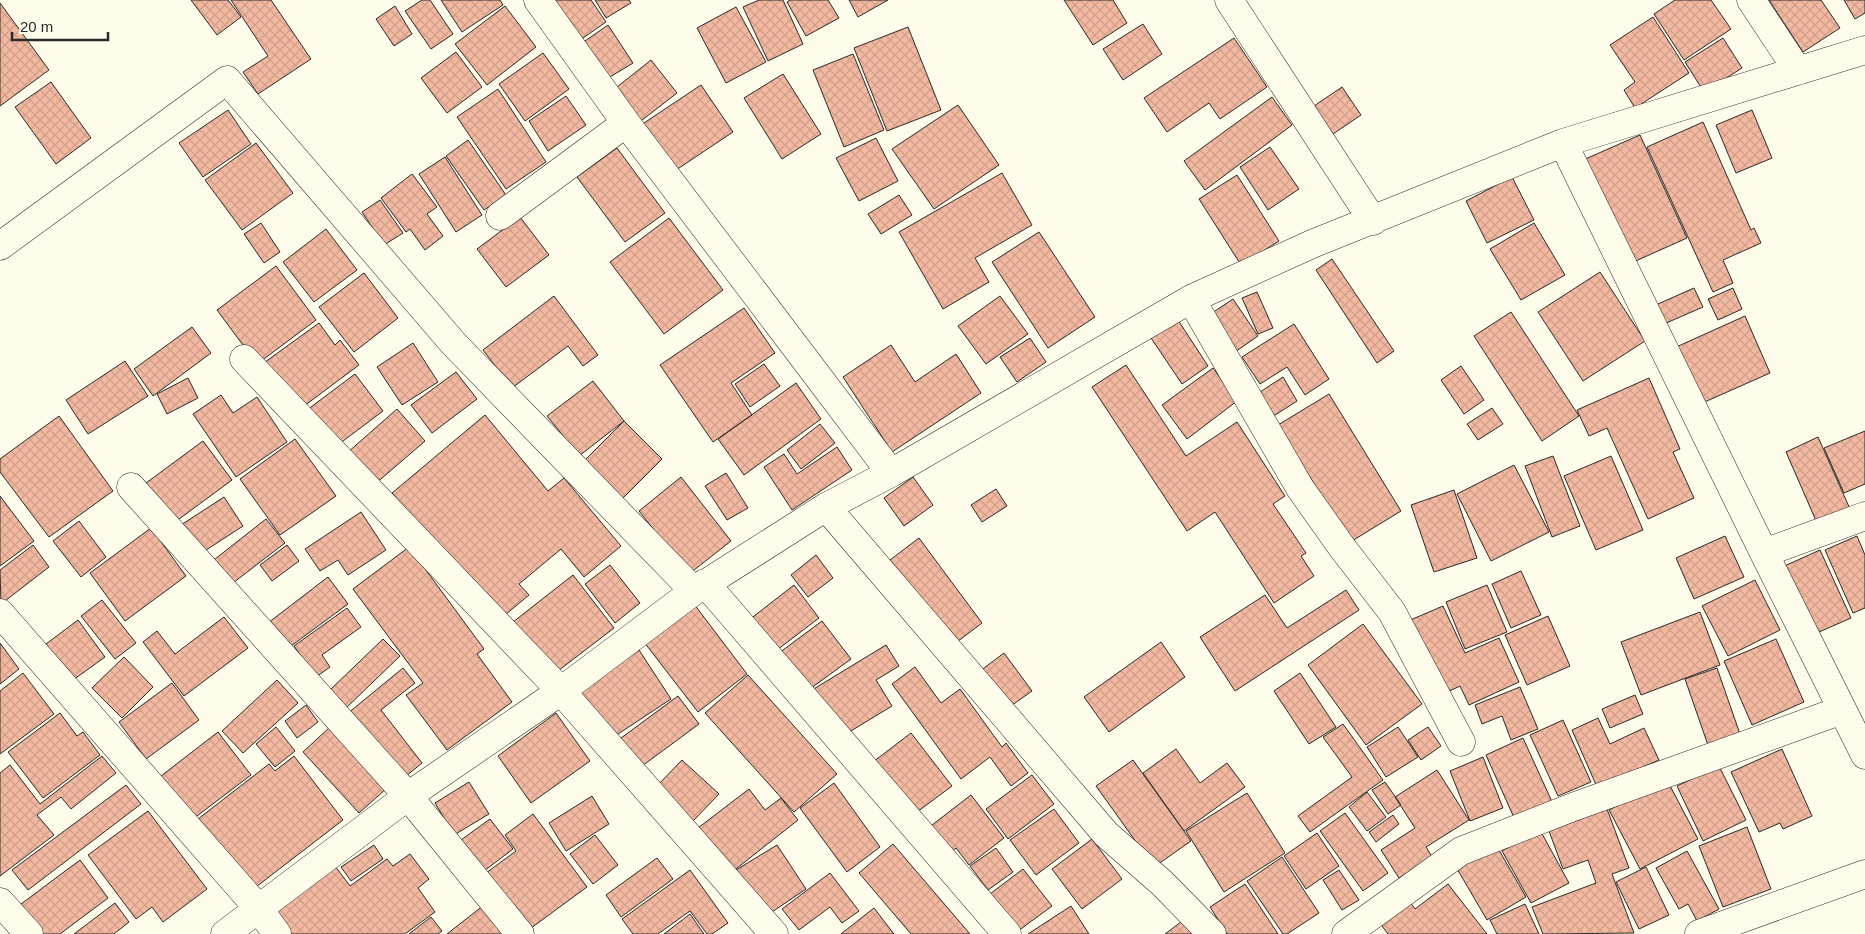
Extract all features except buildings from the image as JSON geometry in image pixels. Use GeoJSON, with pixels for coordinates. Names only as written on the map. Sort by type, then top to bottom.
{"type":"FeatureCollection","features":[{"type":"Feature","properties":{"kind":"street"},"geometry":{"type":"LineString","coordinates":[[538,0],[626,123],[891,473]]}},
{"type":"Feature","properties":{"kind":"street"},"geometry":{"type":"LineString","coordinates":[[1229,0],[1373,221]]}},
{"type":"Feature","properties":{"kind":"street"},"geometry":{"type":"LineString","coordinates":[[1751,0],[1798,71]]}},
{"type":"Feature","properties":{"kind":"street"},"geometry":{"type":"LineString","coordinates":[[225,934],[408,796],[561,691],[700,587],[826,507],[891,473],[1191,300],[1312,244],[1563,143],[1865,50]]}},
{"type":"Feature","properties":{"kind":"street"},"geometry":{"type":"LineString","coordinates":[[0,246],[227,80],[454,344],[700,587],[1007,934]]}},
{"type":"Feature","properties":{"kind":"street"},"geometry":{"type":"LineString","coordinates":[[500,216],[626,123]]}},
{"type":"Feature","properties":{"kind":"street"},"geometry":{"type":"LineString","coordinates":[[1563,143],[1865,755]]}},
{"type":"Feature","properties":{"kind":"street"},"geometry":{"type":"LineString","coordinates":[[1191,300],[1300,488],[1341,546],[1392,612],[1461,742]]}},
{"type":"Feature","properties":{"kind":"street"},"geometry":{"type":"LineString","coordinates":[[244,359],[561,691],[774,934]]}},
{"type":"Feature","properties":{"kind":"street"},"geometry":{"type":"LineString","coordinates":[[131,487],[408,796],[520,934]]}},
{"type":"Feature","properties":{"kind":"street"},"geometry":{"type":"LineString","coordinates":[[826,507],[1106,834],[1162,883],[1212,934]]}},
{"type":"Feature","properties":{"kind":"street"},"geometry":{"type":"LineString","coordinates":[[1764,553],[1865,516]]}},
{"type":"Feature","properties":{"kind":"street"},"geometry":{"type":"LineString","coordinates":[[0,613],[259,909],[277,934]]}},
{"type":"Feature","properties":{"kind":"street"},"geometry":{"type":"LineString","coordinates":[[1346,934],[1460,851],[1573,807],[1842,710]]}},
{"type":"Feature","properties":{"kind":"street"},"geometry":{"type":"LineString","coordinates":[[1699,934],[1865,874]]}},
{"type":"Feature","properties":{"kind":"street"},"geometry":{"type":"LineString","coordinates":[[0,902],[30,934]]}}]}
